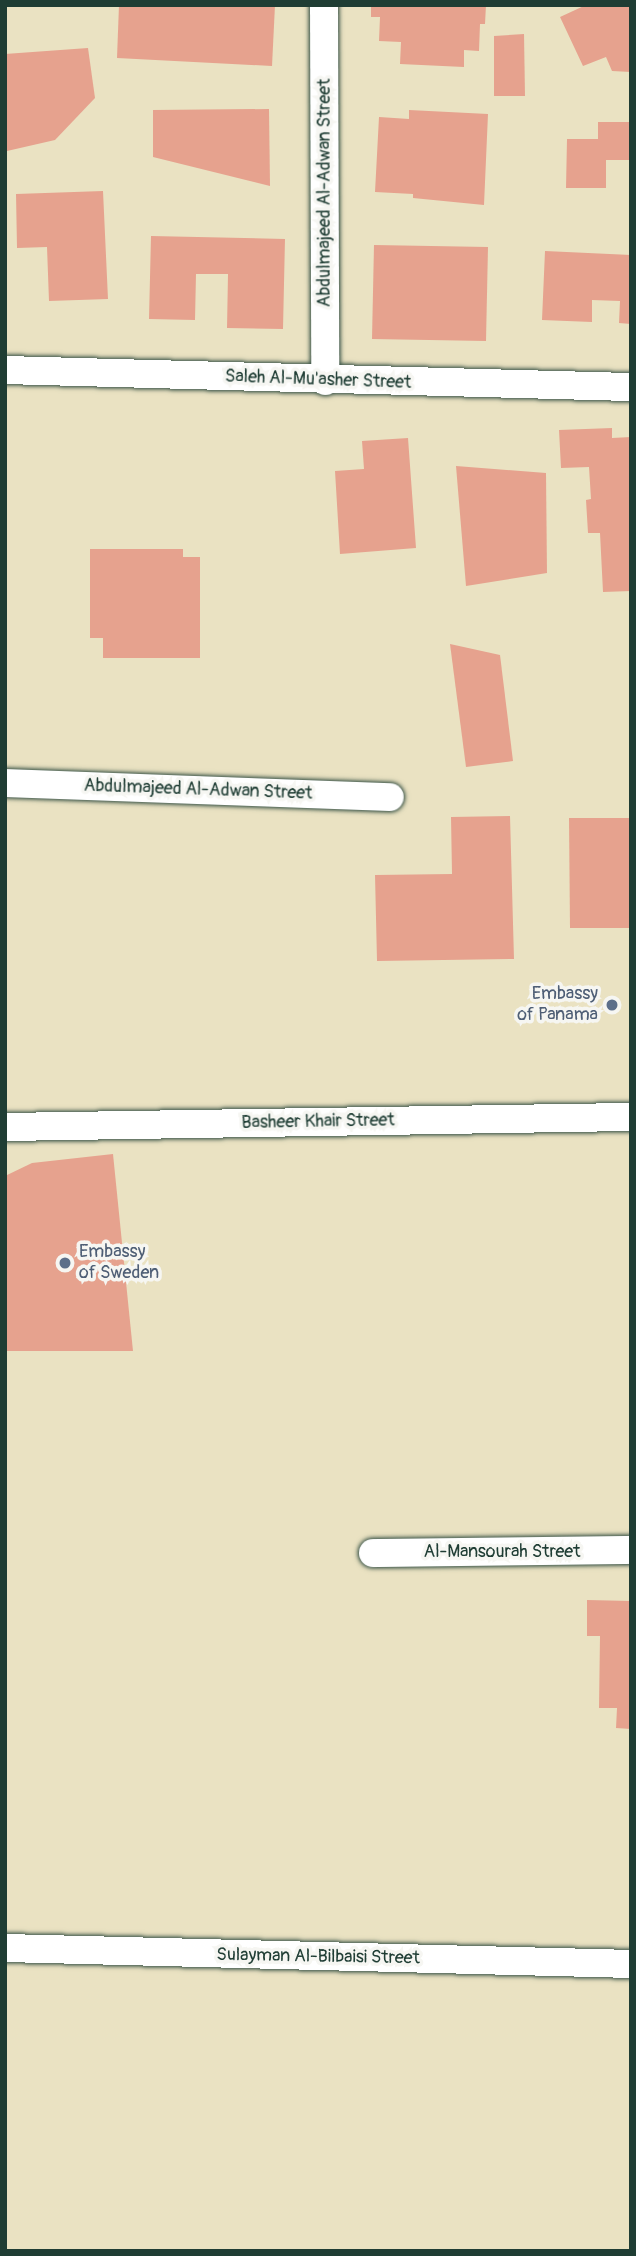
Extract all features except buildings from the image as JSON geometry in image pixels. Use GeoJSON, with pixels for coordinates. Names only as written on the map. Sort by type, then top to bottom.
{"type":"FeatureCollection","features":[{"type":"Feature","properties":{"kind":"street","name":"Abdulmajeed Al-Adwan Street"},"geometry":{"type":"LineString","coordinates":[[324,5],[325,381]]}},
{"type":"Feature","properties":{"kind":"street","name":"Saleh Al-Mu'asher Street"},"geometry":{"type":"LineString","coordinates":[[5,370],[325,381],[631,387]]}},
{"type":"Feature","properties":{"kind":"street","name":"Abdulmajeed Al-Adwan Street"},"geometry":{"type":"LineString","coordinates":[[5,783],[390,797]]}},
{"type":"Feature","properties":{"kind":"street","name":"Basheer Khair Street"},"geometry":{"type":"LineString","coordinates":[[5,1127],[631,1117]]}},
{"type":"Feature","properties":{"kind":"street","name":"Al-Mansourah Street"},"geometry":{"type":"LineString","coordinates":[[373,1553],[631,1550]]}},
{"type":"Feature","properties":{"kind":"street","name":"Sulayman Al-Bilbaisi Street"},"geometry":{"type":"LineString","coordinates":[[5,1948],[631,1964]]}},
{"type":"Feature","properties":{"kind":"place","name":"Embassy of Panama"},"geometry":{"type":"Point","coordinates":[612,1005]}},
{"type":"Feature","properties":{"kind":"place","name":"Embassy of Sweden"},"geometry":{"type":"Point","coordinates":[65,1263]}}]}
